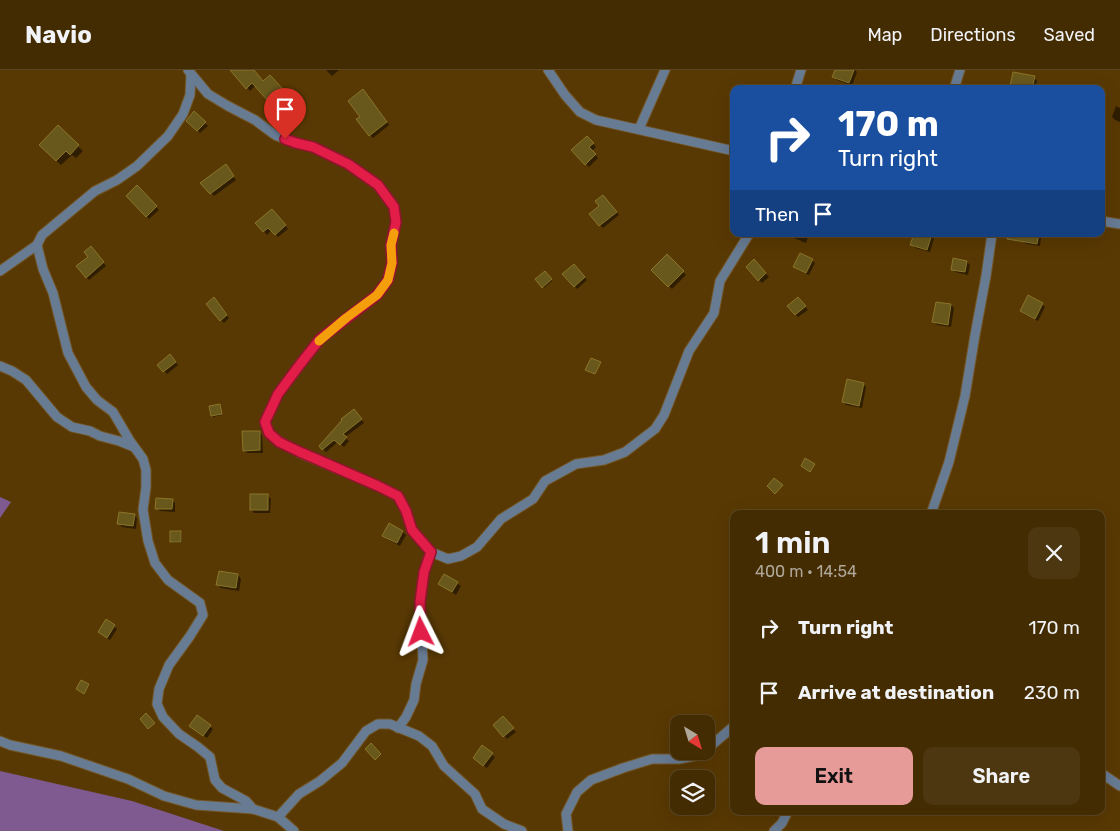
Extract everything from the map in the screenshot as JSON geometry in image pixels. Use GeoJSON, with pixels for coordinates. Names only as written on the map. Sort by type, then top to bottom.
{"type":"FeatureCollection","features":[{"type":"Feature","properties":{"kind":"street"},"geometry":{"type":"LineString","coordinates":[[548,70],[565,95],[580,112],[596,120],[730,150]]}},
{"type":"Feature","properties":{"kind":"street"},"geometry":{"type":"LineString","coordinates":[[639,129],[665,70]]}},
{"type":"Feature","properties":{"kind":"street"},"geometry":{"type":"LineString","coordinates":[[796,85],[801,70]]}},
{"type":"Feature","properties":{"kind":"street"},"geometry":{"type":"LineString","coordinates":[[955,85],[960,70]]}},
{"type":"Feature","properties":{"kind":"street"},"geometry":{"type":"LineString","coordinates":[[0,271],[37,245],[42,235],[95,191],[117,180],[137,166],[168,136],[183,114],[190,95],[189,72]]}},
{"type":"Feature","properties":{"kind":"street"},"geometry":{"type":"LineString","coordinates":[[189,72],[208,94],[255,120],[274,135],[313,147],[348,164],[378,185],[394,207],[396,222],[391,245],[392,263],[388,280],[377,295],[320,339],[278,394],[265,422],[269,433],[279,442],[398,496],[406,511],[412,530],[431,552],[448,559],[461,556],[477,547],[501,519],[534,499],[544,481],[576,464],[604,460],[625,452],[655,429],[664,415],[689,351],[714,313],[720,281],[747,237]]}},
{"type":"Feature","properties":{"kind":"street"},"geometry":{"type":"LineString","coordinates":[[1105,222],[1120,224]]}},
{"type":"Feature","properties":{"kind":"street"},"geometry":{"type":"LineString","coordinates":[[932,510],[949,462],[965,396],[992,237]]}},
{"type":"Feature","properties":{"kind":"street"},"geometry":{"type":"LineString","coordinates":[[37,245],[68,353],[86,387],[97,400],[113,412],[143,459],[146,470],[143,510],[148,541],[155,563],[168,580],[200,603],[203,615],[169,665],[158,689],[157,704],[163,717],[179,734],[210,757],[214,780],[222,788],[246,801],[253,809]]}},
{"type":"Feature","properties":{"kind":"street"},"geometry":{"type":"LineString","coordinates":[[0,366],[26,380],[57,418],[72,427],[90,431],[135,447]]}},
{"type":"Feature","properties":{"kind":"street"},"geometry":{"type":"LineString","coordinates":[[398,728],[414,700],[416,684],[423,660],[420,602],[424,572],[431,552]]}},
{"type":"Feature","properties":{"kind":"street"},"geometry":{"type":"LineString","coordinates":[[278,817],[299,794],[320,781],[342,763],[366,731],[378,724],[390,724],[418,736],[432,746],[444,766],[475,794],[482,809],[504,824],[522,831]]}},
{"type":"Feature","properties":{"kind":"street"},"geometry":{"type":"LineString","coordinates":[[715,742],[730,729]]}},
{"type":"Feature","properties":{"kind":"street"},"geometry":{"type":"LineString","coordinates":[[0,742],[61,756],[128,778],[164,796],[196,805],[253,809],[278,817],[294,831]]}},
{"type":"Feature","properties":{"kind":"street"},"geometry":{"type":"LineString","coordinates":[[568,831],[566,814],[577,792],[591,780],[652,759],[670,759]]}},
{"type":"Feature","properties":{"kind":"street"},"geometry":{"type":"LineString","coordinates":[[1105,776],[1120,786]]}},
{"type":"Feature","properties":{"kind":"street"},"geometry":{"type":"LineString","coordinates":[[774,831],[782,823],[786,815]]}},
{"type":"Feature","properties":{"kind":"shaded area"},"geometry":{"type":"Polygon","coordinates":[[[0,497],[11,502],[0,518],[0,497]]]}},
{"type":"Feature","properties":{"kind":"shaded area"},"geometry":{"type":"Polygon","coordinates":[[[0,771],[132,801],[224,831],[0,831],[0,771]]]}},
{"type":"Feature","properties":{"kind":"building"},"geometry":{"type":"Polygon","coordinates":[[[230,70],[254,70],[263,81],[270,75],[282,88],[268,101],[252,83],[246,89],[230,70]]]}},
{"type":"Feature","properties":{"kind":"building"},"geometry":{"type":"Polygon","coordinates":[[[835,70],[854,70],[849,83],[832,77],[835,70]]]}},
{"type":"Feature","properties":{"kind":"building"},"geometry":{"type":"Polygon","coordinates":[[[1013,72],[1035,76],[1033,85],[1010,85],[1013,72]]]}},
{"type":"Feature","properties":{"kind":"building"},"geometry":{"type":"Polygon","coordinates":[[[363,89],[387,122],[369,136],[356,119],[360,117],[348,101],[363,89]]]}},
{"type":"Feature","properties":{"kind":"building"},"geometry":{"type":"Polygon","coordinates":[[[194,111],[206,122],[197,131],[186,121],[194,111]]]}},
{"type":"Feature","properties":{"kind":"building"},"geometry":{"type":"Polygon","coordinates":[[[58,125],[79,145],[70,155],[66,151],[56,161],[39,145],[58,125]]]}},
{"type":"Feature","properties":{"kind":"building"},"geometry":{"type":"Polygon","coordinates":[[[587,136],[594,143],[589,147],[596,154],[585,165],[571,150],[587,136]]]}},
{"type":"Feature","properties":{"kind":"building"},"geometry":{"type":"Polygon","coordinates":[[[226,164],[234,176],[210,194],[200,183],[226,164]]]}},
{"type":"Feature","properties":{"kind":"building"},"geometry":{"type":"Polygon","coordinates":[[[137,185],[157,206],[146,217],[126,196],[137,185]]]}},
{"type":"Feature","properties":{"kind":"building"},"geometry":{"type":"Polygon","coordinates":[[[603,195],[617,212],[599,226],[589,214],[599,206],[595,201],[603,195]]]}},
{"type":"Feature","properties":{"kind":"building"},"geometry":{"type":"Polygon","coordinates":[[[272,209],[286,225],[275,235],[268,228],[263,232],[255,223],[272,209]]]}},
{"type":"Feature","properties":{"kind":"building"},"geometry":{"type":"Polygon","coordinates":[[[913,237],[931,237],[927,250],[910,245],[913,237]]]}},
{"type":"Feature","properties":{"kind":"building"},"geometry":{"type":"Polygon","coordinates":[[[1007,237],[1038,237],[1037,244],[1007,239],[1007,237]]]}},
{"type":"Feature","properties":{"kind":"building"},"geometry":{"type":"Polygon","coordinates":[[[91,246],[104,262],[86,278],[76,266],[88,257],[84,252],[91,246]]]}},
{"type":"Feature","properties":{"kind":"building"},"geometry":{"type":"Polygon","coordinates":[[[800,253],[813,259],[806,273],[793,267],[800,253]]]}},
{"type":"Feature","properties":{"kind":"building"},"geometry":{"type":"Polygon","coordinates":[[[667,254],[684,271],[668,287],[651,270],[667,254]]]}},
{"type":"Feature","properties":{"kind":"building"},"geometry":{"type":"Polygon","coordinates":[[[953,258],[967,261],[965,272],[951,270],[953,258]]]}},
{"type":"Feature","properties":{"kind":"building"},"geometry":{"type":"Polygon","coordinates":[[[754,259],[766,273],[758,281],[746,267],[754,259]]]}},
{"type":"Feature","properties":{"kind":"building"},"geometry":{"type":"Polygon","coordinates":[[[574,264],[585,277],[574,287],[562,274],[574,264]]]}},
{"type":"Feature","properties":{"kind":"building"},"geometry":{"type":"Polygon","coordinates":[[[545,271],[552,279],[542,288],[535,279],[545,271]]]}},
{"type":"Feature","properties":{"kind":"building"},"geometry":{"type":"Polygon","coordinates":[[[1028,295],[1043,303],[1035,319],[1020,311],[1028,295]]]}},
{"type":"Feature","properties":{"kind":"building"},"geometry":{"type":"Polygon","coordinates":[[[214,297],[227,315],[220,321],[206,304],[214,297]]]}},
{"type":"Feature","properties":{"kind":"building"},"geometry":{"type":"Polygon","coordinates":[[[798,297],[806,306],[795,315],[787,306],[798,297]]]}},
{"type":"Feature","properties":{"kind":"building"},"geometry":{"type":"Polygon","coordinates":[[[936,302],[951,304],[948,325],[932,322],[936,302]]]}},
{"type":"Feature","properties":{"kind":"building"},"geometry":{"type":"Polygon","coordinates":[[[170,354],[176,362],[163,372],[157,365],[170,354]]]}},
{"type":"Feature","properties":{"kind":"building"},"geometry":{"type":"Polygon","coordinates":[[[591,358],[601,362],[595,374],[585,370],[591,358]]]}},
{"type":"Feature","properties":{"kind":"building"},"geometry":{"type":"Polygon","coordinates":[[[847,379],[864,383],[859,406],[842,402],[847,379]]]}},
{"type":"Feature","properties":{"kind":"building"},"geometry":{"type":"Polygon","coordinates":[[[220,404],[222,414],[211,416],[209,406],[220,404]]]}},
{"type":"Feature","properties":{"kind":"building"},"geometry":{"type":"Polygon","coordinates":[[[354,409],[362,419],[343,434],[347,437],[340,445],[334,440],[322,450],[319,446],[341,419],[354,409]]]}},
{"type":"Feature","properties":{"kind":"building"},"geometry":{"type":"Polygon","coordinates":[[[242,431],[260,431],[260,450],[243,451],[242,431]]]}},
{"type":"Feature","properties":{"kind":"building"},"geometry":{"type":"Polygon","coordinates":[[[805,458],[815,464],[810,472],[801,466],[805,458]]]}},
{"type":"Feature","properties":{"kind":"building"},"geometry":{"type":"Polygon","coordinates":[[[774,478],[783,485],[775,494],[767,486],[774,478]]]}},
{"type":"Feature","properties":{"kind":"building"},"geometry":{"type":"Polygon","coordinates":[[[250,494],[268,494],[268,510],[250,510],[250,494]]]}},
{"type":"Feature","properties":{"kind":"building"},"geometry":{"type":"Polygon","coordinates":[[[156,498],[173,499],[172,509],[155,509],[156,498]]]}},
{"type":"Feature","properties":{"kind":"building"},"geometry":{"type":"Polygon","coordinates":[[[119,512],[135,514],[133,526],[117,524],[119,512]]]}},
{"type":"Feature","properties":{"kind":"building"},"geometry":{"type":"Polygon","coordinates":[[[389,523],[403,531],[397,543],[382,536],[389,523]]]}},
{"type":"Feature","properties":{"kind":"building"},"geometry":{"type":"Polygon","coordinates":[[[170,531],[181,531],[181,542],[170,542],[170,531]]]}},
{"type":"Feature","properties":{"kind":"building"},"geometry":{"type":"Polygon","coordinates":[[[219,571],[238,574],[236,588],[216,585],[219,571]]]}},
{"type":"Feature","properties":{"kind":"building"},"geometry":{"type":"Polygon","coordinates":[[[444,574],[458,582],[452,592],[438,584],[444,574]]]}},
{"type":"Feature","properties":{"kind":"building"},"geometry":{"type":"Polygon","coordinates":[[[106,619],[115,625],[107,638],[98,632],[106,619]]]}},
{"type":"Feature","properties":{"kind":"building"},"geometry":{"type":"Polygon","coordinates":[[[81,680],[89,684],[84,694],[76,689],[81,680]]]}},
{"type":"Feature","properties":{"kind":"building"},"geometry":{"type":"Polygon","coordinates":[[[146,713],[155,723],[148,729],[140,719],[146,713]]]}},
{"type":"Feature","properties":{"kind":"building"},"geometry":{"type":"Polygon","coordinates":[[[197,715],[211,725],[203,736],[189,726],[197,715]]]}},
{"type":"Feature","properties":{"kind":"building"},"geometry":{"type":"Polygon","coordinates":[[[503,716],[514,728],[503,737],[493,725],[503,716]]]}},
{"type":"Feature","properties":{"kind":"building"},"geometry":{"type":"Polygon","coordinates":[[[371,743],[381,754],[375,760],[365,749],[371,743]]]}},
{"type":"Feature","properties":{"kind":"building"},"geometry":{"type":"Polygon","coordinates":[[[482,745],[493,753],[483,766],[473,758],[482,745]]]}},
{"type":"Feature","properties":{"kind":"slow traffic"},"geometry":{"type":"LineString","coordinates":[[319,341],[377,295],[388,280],[392,263],[391,245],[394,233]]}},
{"type":"Feature","properties":{"kind":"route"},"geometry":{"type":"LineString","coordinates":[[285,139],[313,147],[348,164],[378,185],[394,207],[396,222],[391,245],[392,263],[388,280],[377,295],[320,339],[278,394],[265,422],[269,433],[279,442],[398,496],[406,511],[412,530],[431,552],[424,572],[420,602],[421,632]]}}]}
